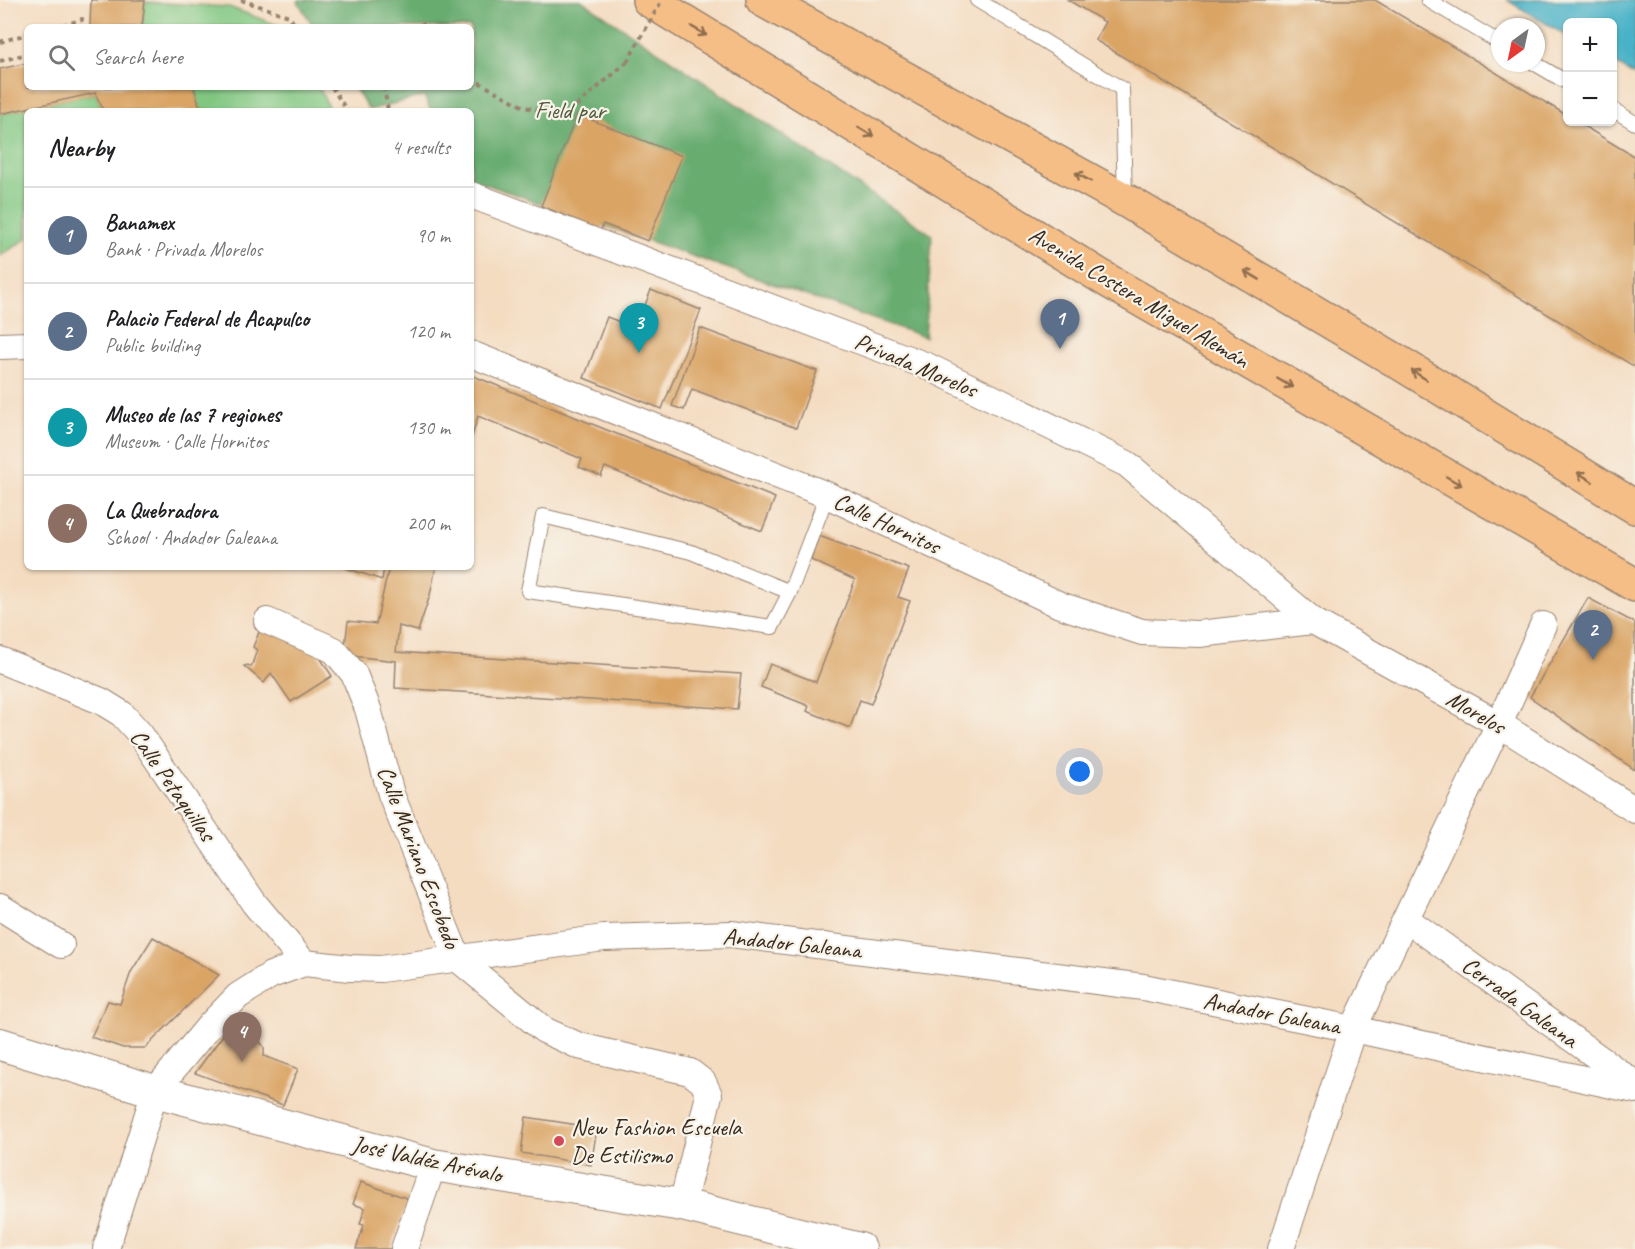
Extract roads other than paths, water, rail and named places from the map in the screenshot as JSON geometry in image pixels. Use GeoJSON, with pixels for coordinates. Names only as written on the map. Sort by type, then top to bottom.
{"type":"FeatureCollection","features":[{"type":"Feature","properties":{"kind":"main road","name":"Avenida Costera Miguel Alemán"},"geometry":{"type":"LineString","coordinates":[[649,0],[1110,282],[1635,585]]}},
{"type":"Feature","properties":{"kind":"main road"},"geometry":{"type":"LineString","coordinates":[[763,0],[1125,200],[1400,363],[1635,507]]}},
{"type":"Feature","properties":{"kind":"street","name":"Privada Morelos"},"geometry":{"type":"LineString","coordinates":[[474,196],[927,366],[1127,464],[1312,621]]}},
{"type":"Feature","properties":{"kind":"street"},"geometry":{"type":"LineString","coordinates":[[0,346],[24,345]]}},
{"type":"Feature","properties":{"kind":"street","name":"Calle Hornitos"},"geometry":{"type":"LineString","coordinates":[[474,355],[827,495],[1060,605],[1142,632],[1199,634],[1312,621]]}},
{"type":"Feature","properties":{"kind":"street","name":"Calle Mariano Escobedo"},"geometry":{"type":"LineString","coordinates":[[267,621],[333,650],[354,674],[368,709],[391,794],[458,959],[544,1030],[579,1046],[690,1072],[704,1082],[709,1095],[682,1205]]}},
{"type":"Feature","properties":{"kind":"street","name":"Morelos"},"geometry":{"type":"LineString","coordinates":[[1312,621],[1499,724],[1635,810]]}},
{"type":"Feature","properties":{"kind":"street"},"geometry":{"type":"LineString","coordinates":[[1281,1249],[1353,1029],[1499,724],[1543,625]]}},
{"type":"Feature","properties":{"kind":"street","name":"Calle Petaquillas"},"geometry":{"type":"LineString","coordinates":[[0,660],[101,701],[122,714],[140,734],[254,903],[304,963]]}},
{"type":"Feature","properties":{"kind":"street"},"geometry":{"type":"LineString","coordinates":[[0,907],[61,945]]}},
{"type":"Feature","properties":{"kind":"street","name":"Cerrada Galeana"},"geometry":{"type":"LineString","coordinates":[[1406,919],[1635,1084]]}},
{"type":"Feature","properties":{"kind":"street","name":"Andador Galeana"},"geometry":{"type":"LineString","coordinates":[[106,1249],[155,1091],[210,1025],[238,996],[271,975],[304,963],[381,969],[604,938],[731,934],[1143,987],[1353,1029],[1635,1090]]}},
{"type":"Feature","properties":{"kind":"street","name":"José Valdéz Arévalo"},"geometry":{"type":"LineString","coordinates":[[0,1044],[155,1091],[433,1165],[682,1205],[860,1249]]}},
{"type":"Feature","properties":{"kind":"street"},"geometry":{"type":"LineString","coordinates":[[404,1249],[433,1165]]}},
{"type":"Feature","properties":{"kind":"lane"},"geometry":{"type":"LineString","coordinates":[[977,0],[1122,89],[1125,200]]}},
{"type":"Feature","properties":{"kind":"lane"},"geometry":{"type":"LineString","coordinates":[[1428,0],[1491,38]]}},
{"type":"Feature","properties":{"kind":"lane"},"geometry":{"type":"LineString","coordinates":[[1545,69],[1563,80]]}},
{"type":"Feature","properties":{"kind":"lane"},"geometry":{"type":"LineString","coordinates":[[1617,112],[1635,123]]}},
{"type":"Feature","properties":{"kind":"lane"},"geometry":{"type":"LineString","coordinates":[[790,592],[692,552],[543,516],[528,591],[772,627],[790,592],[827,495]]}},
{"type":"Feature","properties":{"kind":"water"},"geometry":{"type":"Polygon","coordinates":[[[1507,0],[1635,0],[1635,76],[1617,65],[1617,18],[1563,18],[1563,34],[1545,23],[1545,18],[1537,18],[1507,0]]]}},
{"type":"Feature","properties":{"kind":"place","name":"Banamex"},"geometry":{"type":"Point","coordinates":[1060,349]}},
{"type":"Feature","properties":{"kind":"place","name":"Museo de las 7 regiones"},"geometry":{"type":"Point","coordinates":[639,353]}},
{"type":"Feature","properties":{"kind":"place","name":"Palacio Federal de Acapulco"},"geometry":{"type":"Point","coordinates":[1593,660]}},
{"type":"Feature","properties":{"kind":"place","name":"La Quebradora"},"geometry":{"type":"Point","coordinates":[242,1062]}},
{"type":"Feature","properties":{"kind":"place","name":"New Fashion Escuela De Estilismo"},"geometry":{"type":"Point","coordinates":[559,1141]}},
{"type":"Feature","properties":{"kind":"park label","name":"Field par"},"geometry":{"type":"Point","coordinates":[570,110]}}]}
